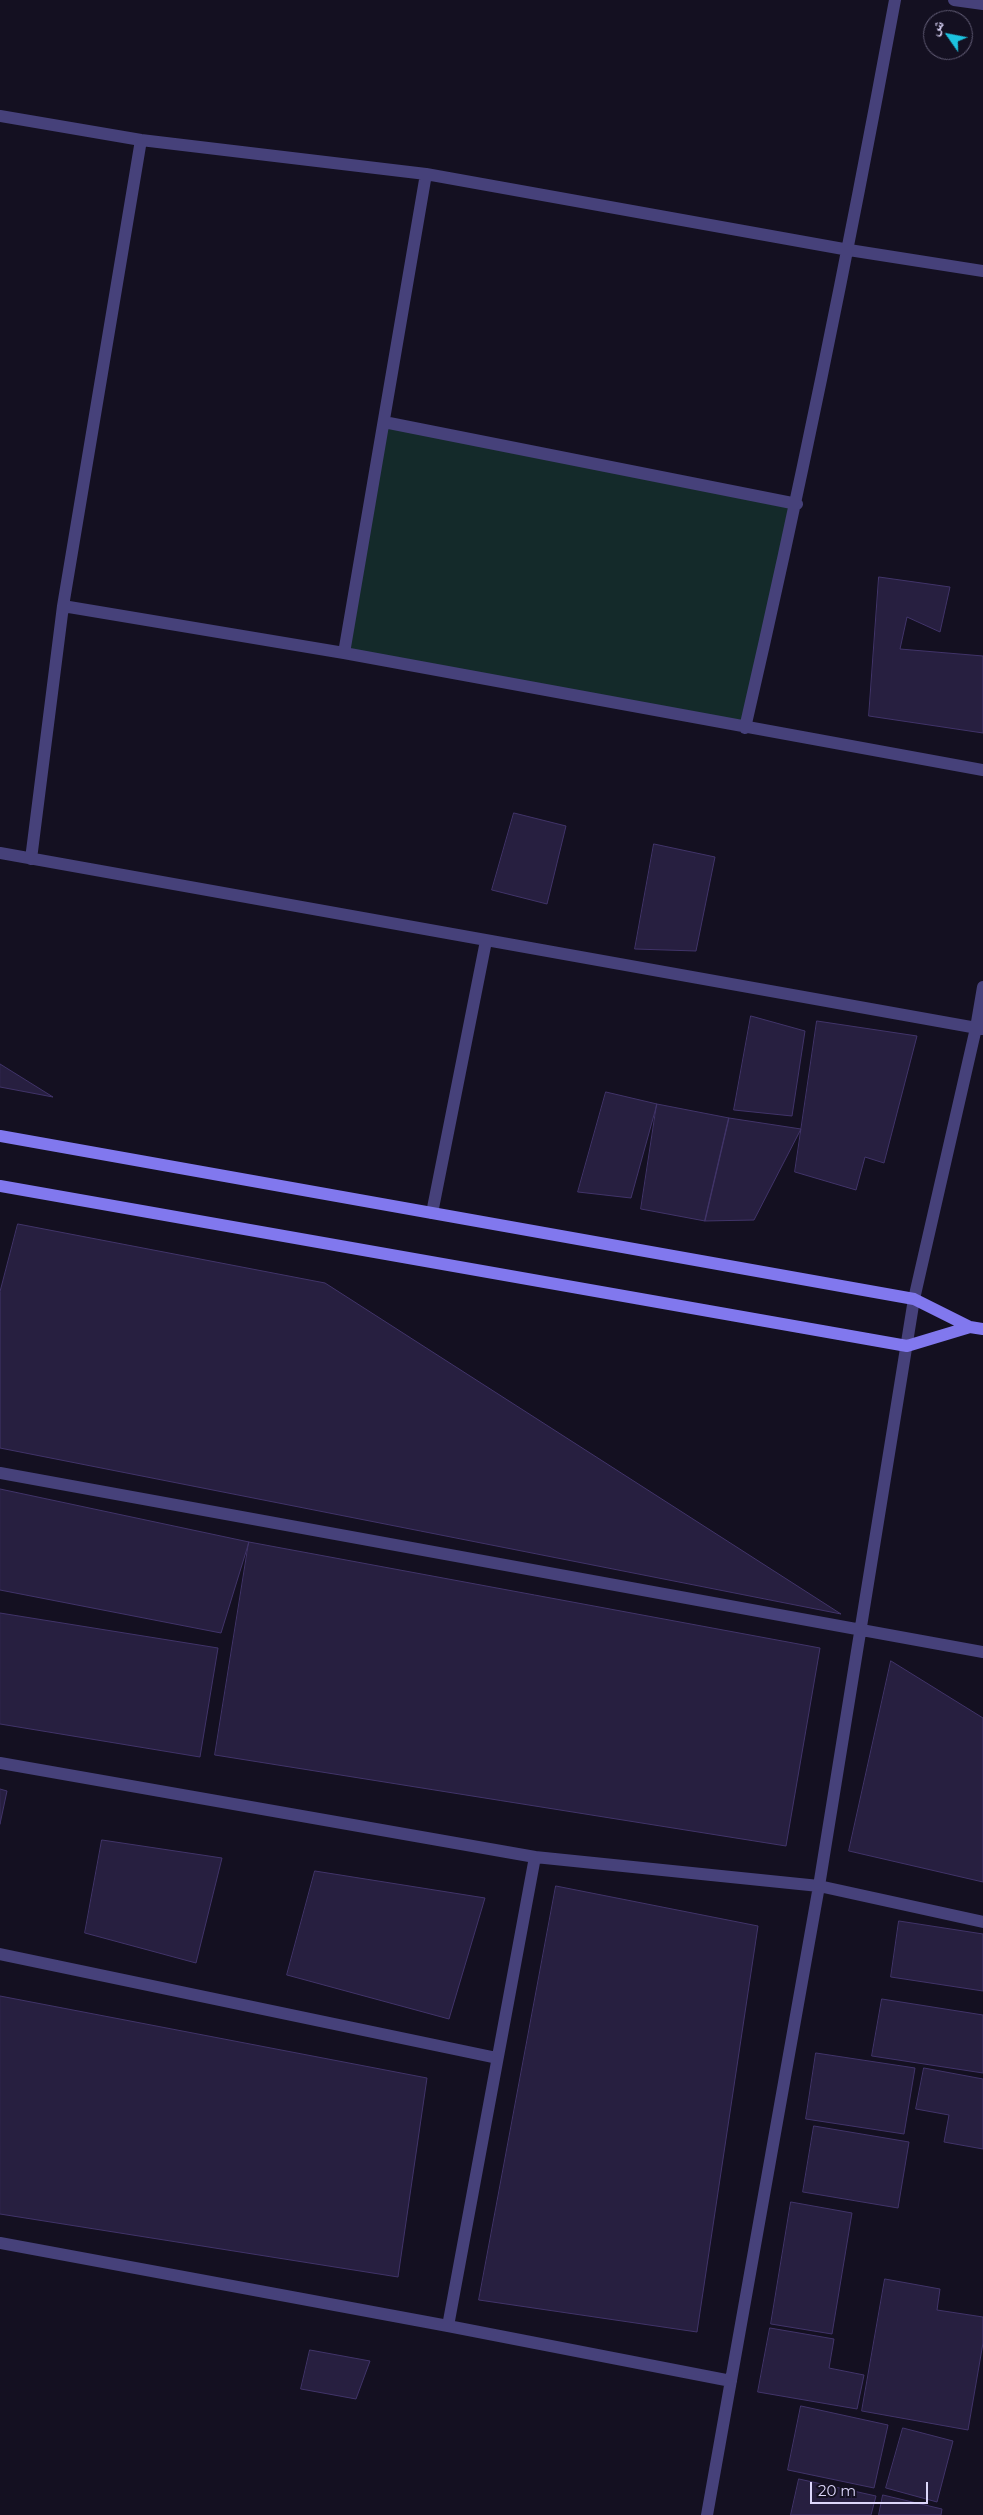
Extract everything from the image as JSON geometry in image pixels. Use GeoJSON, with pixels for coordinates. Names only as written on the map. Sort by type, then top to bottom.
{"type":"FeatureCollection","features":[{"type":"Feature","properties":{"kind":"street"},"geometry":{"type":"LineString","coordinates":[[745,728],[797,504],[849,250],[895,0]]}},
{"type":"Feature","properties":{"kind":"street"},"geometry":{"type":"LineString","coordinates":[[954,0],[983,4]]}},
{"type":"Feature","properties":{"kind":"street"},"geometry":{"type":"LineString","coordinates":[[0,116],[141,140],[426,174],[849,250],[983,272]]}},
{"type":"Feature","properties":{"kind":"street"},"geometry":{"type":"LineString","coordinates":[[30,859],[63,606],[141,140]]}},
{"type":"Feature","properties":{"kind":"street"},"geometry":{"type":"LineString","coordinates":[[344,653],[426,174]]}},
{"type":"Feature","properties":{"kind":"street"},"geometry":{"type":"LineString","coordinates":[[384,422],[797,504]]}},
{"type":"Feature","properties":{"kind":"street"},"geometry":{"type":"LineString","coordinates":[[63,606],[344,653],[745,728],[983,770]]}},
{"type":"Feature","properties":{"kind":"street"},"geometry":{"type":"LineString","coordinates":[[0,854],[979,1028]]}},
{"type":"Feature","properties":{"kind":"street"},"geometry":{"type":"LineString","coordinates":[[432,1213],[486,941]]}},
{"type":"Feature","properties":{"kind":"street"},"geometry":{"type":"LineString","coordinates":[[707,2515],[819,1886],[914,1298],[979,1028],[983,987]]}},
{"type":"Feature","properties":{"kind":"street"},"geometry":{"type":"LineString","coordinates":[[0,1136],[914,1298],[977,1328]]}},
{"type":"Feature","properties":{"kind":"street"},"geometry":{"type":"LineString","coordinates":[[0,1186],[907,1346],[977,1328]]}},
{"type":"Feature","properties":{"kind":"street"},"geometry":{"type":"LineString","coordinates":[[0,1473],[983,1652]]}},
{"type":"Feature","properties":{"kind":"street"},"geometry":{"type":"LineString","coordinates":[[0,1763],[535,1857],[819,1886],[983,1922]]}},
{"type":"Feature","properties":{"kind":"street"},"geometry":{"type":"LineString","coordinates":[[448,2326],[535,1857]]}},
{"type":"Feature","properties":{"kind":"street"},"geometry":{"type":"LineString","coordinates":[[0,1954],[497,2058]]}},
{"type":"Feature","properties":{"kind":"street"},"geometry":{"type":"LineString","coordinates":[[0,2244],[448,2326],[731,2381]]}},
{"type":"Feature","properties":{"kind":"green space"},"geometry":{"type":"Polygon","coordinates":[[[384,423],[796,504],[745,727],[344,653],[384,423]]]}},
{"type":"Feature","properties":{"kind":"building"},"geometry":{"type":"Polygon","coordinates":[[[879,577],[950,587],[940,632],[907,617],[900,649],[983,656],[983,733],[869,716],[879,577]]]}},
{"type":"Feature","properties":{"kind":"building"},"geometry":{"type":"Polygon","coordinates":[[[514,813],[566,826],[547,904],[492,890],[514,813]]]}},
{"type":"Feature","properties":{"kind":"building"},"geometry":{"type":"Polygon","coordinates":[[[654,844],[715,857],[696,951],[635,949],[654,844]]]}},
{"type":"Feature","properties":{"kind":"building"},"geometry":{"type":"Polygon","coordinates":[[[751,1016],[805,1031],[792,1116],[734,1110],[751,1016]]]}},
{"type":"Feature","properties":{"kind":"building"},"geometry":{"type":"Polygon","coordinates":[[[817,1021],[917,1036],[884,1163],[865,1157],[856,1190],[795,1172],[817,1021]]]}},
{"type":"Feature","properties":{"kind":"building"},"geometry":{"type":"Polygon","coordinates":[[[0,1064],[53,1097],[0,1087],[0,1064]]]}},
{"type":"Feature","properties":{"kind":"building"},"geometry":{"type":"Polygon","coordinates":[[[606,1092],[657,1104],[631,1198],[578,1192],[606,1092]]]}},
{"type":"Feature","properties":{"kind":"building"},"geometry":{"type":"Polygon","coordinates":[[[657,1104],[729,1118],[705,1221],[641,1209],[657,1104]]]}},
{"type":"Feature","properties":{"kind":"building"},"geometry":{"type":"Polygon","coordinates":[[[729,1118],[801,1129],[754,1220],[705,1221],[729,1118]]]}},
{"type":"Feature","properties":{"kind":"building"},"geometry":{"type":"Polygon","coordinates":[[[18,1224],[325,1283],[841,1614],[0,1448],[0,1292],[18,1224]]]}},
{"type":"Feature","properties":{"kind":"building"},"geometry":{"type":"Polygon","coordinates":[[[0,1489],[249,1542],[221,1633],[0,1590],[0,1489]]]}},
{"type":"Feature","properties":{"kind":"building"},"geometry":{"type":"Polygon","coordinates":[[[249,1542],[820,1648],[786,1846],[215,1755],[249,1542]]]}},
{"type":"Feature","properties":{"kind":"building"},"geometry":{"type":"Polygon","coordinates":[[[0,1613],[218,1648],[200,1757],[0,1724],[0,1613]]]}},
{"type":"Feature","properties":{"kind":"building"},"geometry":{"type":"Polygon","coordinates":[[[891,1661],[983,1718],[983,1882],[849,1851],[891,1661]]]}},
{"type":"Feature","properties":{"kind":"building"},"geometry":{"type":"Polygon","coordinates":[[[0,1789],[7,1791],[0,1824],[0,1789]]]}},
{"type":"Feature","properties":{"kind":"building"},"geometry":{"type":"Polygon","coordinates":[[[102,1840],[222,1858],[196,1963],[85,1933],[102,1840]]]}},
{"type":"Feature","properties":{"kind":"building"},"geometry":{"type":"Polygon","coordinates":[[[315,1871],[485,1898],[449,2019],[287,1975],[315,1871]]]}},
{"type":"Feature","properties":{"kind":"building"},"geometry":{"type":"Polygon","coordinates":[[[556,1886],[758,1926],[697,2332],[479,2300],[556,1886]]]}},
{"type":"Feature","properties":{"kind":"building"},"geometry":{"type":"Polygon","coordinates":[[[899,1921],[983,1934],[983,1991],[891,1977],[899,1921]]]}},
{"type":"Feature","properties":{"kind":"building"},"geometry":{"type":"Polygon","coordinates":[[[0,1996],[427,2078],[398,2277],[0,2214],[0,1996]]]}},
{"type":"Feature","properties":{"kind":"building"},"geometry":{"type":"Polygon","coordinates":[[[882,1999],[983,2015],[983,2073],[872,2056],[882,1999]]]}},
{"type":"Feature","properties":{"kind":"building"},"geometry":{"type":"Polygon","coordinates":[[[816,2053],[915,2068],[904,2134],[806,2119],[816,2053]]]}},
{"type":"Feature","properties":{"kind":"building"},"geometry":{"type":"Polygon","coordinates":[[[924,2068],[983,2079],[983,2149],[944,2142],[949,2115],[916,2109],[924,2068]]]}},
{"type":"Feature","properties":{"kind":"building"},"geometry":{"type":"Polygon","coordinates":[[[814,2126],[909,2142],[898,2208],[803,2192],[814,2126]]]}},
{"type":"Feature","properties":{"kind":"building"},"geometry":{"type":"Polygon","coordinates":[[[791,2202],[852,2213],[832,2334],[771,2324],[791,2202]]]}},
{"type":"Feature","properties":{"kind":"building"},"geometry":{"type":"Polygon","coordinates":[[[885,2279],[940,2289],[937,2310],[983,2317],[983,2343],[968,2430],[862,2411],[885,2279]]]}},
{"type":"Feature","properties":{"kind":"building"},"geometry":{"type":"Polygon","coordinates":[[[770,2328],[834,2339],[829,2368],[864,2375],[857,2409],[758,2392],[770,2328]]]}},
{"type":"Feature","properties":{"kind":"building"},"geometry":{"type":"Polygon","coordinates":[[[310,2350],[370,2361],[356,2399],[301,2389],[310,2350]]]}},
{"type":"Feature","properties":{"kind":"building"},"geometry":{"type":"Polygon","coordinates":[[[801,2406],[888,2425],[874,2488],[788,2470],[801,2406]]]}},
{"type":"Feature","properties":{"kind":"building"},"geometry":{"type":"Polygon","coordinates":[[[903,2428],[953,2441],[937,2502],[886,2488],[903,2428]]]}},
{"type":"Feature","properties":{"kind":"building"},"geometry":{"type":"Polygon","coordinates":[[[799,2479],[876,2496],[871,2515],[791,2515],[799,2479]]]}},
{"type":"Feature","properties":{"kind":"building"},"geometry":{"type":"Polygon","coordinates":[[[883,2495],[942,2509],[941,2515],[879,2515],[883,2495]]]}}]}
